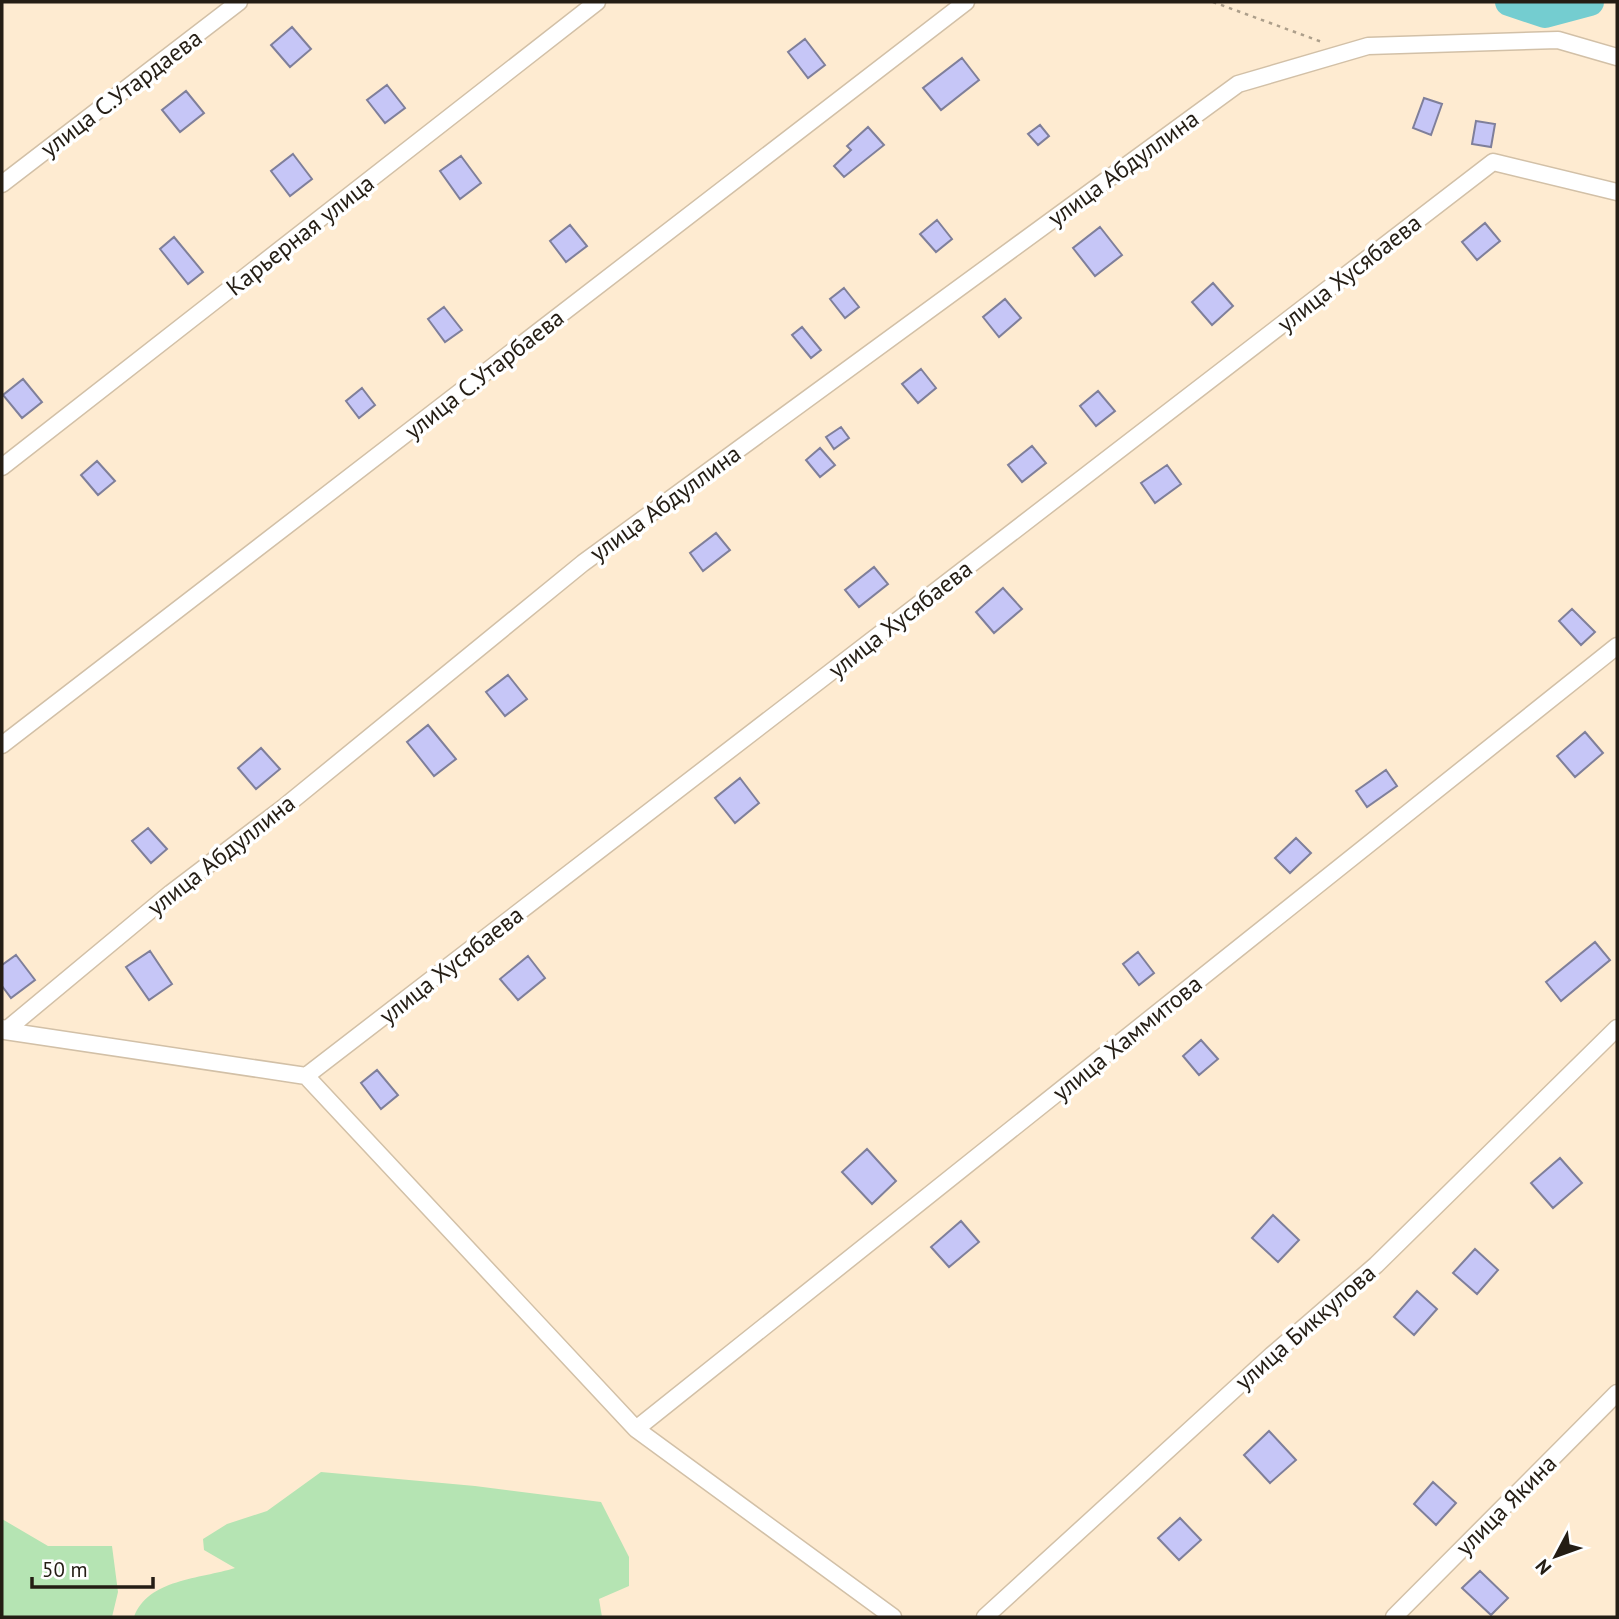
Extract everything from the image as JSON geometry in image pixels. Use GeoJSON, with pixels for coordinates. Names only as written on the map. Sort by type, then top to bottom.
{"type":"FeatureCollection","features":[{"type":"Feature","properties":{"kind":"street","name":"улица С.Утардаева"},"geometry":{"type":"LineString","coordinates":[[2,184],[239,2]]}},
{"type":"Feature","properties":{"kind":"street","name":"Карьерная улица"},"geometry":{"type":"LineString","coordinates":[[2,467],[597,2]]}},
{"type":"Feature","properties":{"kind":"street","name":"улица С.Утарбаева"},"geometry":{"type":"LineString","coordinates":[[2,745],[966,2]]}},
{"type":"Feature","properties":{"kind":"street","name":"улица Абдуллина"},"geometry":{"type":"LineString","coordinates":[[3,1029],[171,892],[283,808],[583,563],[1238,84],[1368,46],[1558,40],[1617,57]]}},
{"type":"Feature","properties":{"kind":"street","name":"улица Хусябаева"},"geometry":{"type":"LineString","coordinates":[[306,1076],[1493,162],[1617,192]]}},
{"type":"Feature","properties":{"kind":"street","name":"улица Хаммитова"},"geometry":{"type":"LineString","coordinates":[[636,1429],[1617,646]]}},
{"type":"Feature","properties":{"kind":"street","name":"улица Биккулова"},"geometry":{"type":"LineString","coordinates":[[985,1617],[1262,1364],[1376,1265],[1617,1028]]}},
{"type":"Feature","properties":{"kind":"street"},"geometry":{"type":"LineString","coordinates":[[3,1029],[306,1076],[636,1429],[893,1617]]}},
{"type":"Feature","properties":{"kind":"street","name":"улица Якина"},"geometry":{"type":"LineString","coordinates":[[1394,1617],[1617,1393]]}},
{"type":"Feature","properties":{"kind":"path"},"geometry":{"type":"LineString","coordinates":[[1213,2],[1322,42],[1334,43]]}},
{"type":"Feature","properties":{"kind":"green space"},"geometry":{"type":"Polygon","coordinates":[[[321,1472],[475,1486],[601,1502],[629,1557],[629,1586],[599,1599],[602,1617],[134,1617],[141,1604],[163,1588],[191,1578],[235,1568],[204,1550],[203,1539],[227,1524],[267,1511],[321,1472]]]}},
{"type":"Feature","properties":{"kind":"green space"},"geometry":{"type":"Polygon","coordinates":[[[2,1519],[48,1546],[112,1546],[118,1592],[112,1617],[2,1617],[2,1519]]]}},
{"type":"Feature","properties":{"kind":"building"},"geometry":{"type":"Polygon","coordinates":[[[292,27],[311,49],[290,67],[271,45],[292,27]]]}},
{"type":"Feature","properties":{"kind":"building"},"geometry":{"type":"Polygon","coordinates":[[[805,39],[825,65],[808,78],[788,52],[805,39]]]}},
{"type":"Feature","properties":{"kind":"building"},"geometry":{"type":"Polygon","coordinates":[[[962,58],[979,80],[941,110],[923,88],[962,58]]]}},
{"type":"Feature","properties":{"kind":"building"},"geometry":{"type":"Polygon","coordinates":[[[387,85],[405,108],[385,123],[367,100],[387,85]]]}},
{"type":"Feature","properties":{"kind":"building"},"geometry":{"type":"Polygon","coordinates":[[[186,91],[204,113],[180,132],[162,110],[186,91]]]}},
{"type":"Feature","properties":{"kind":"building"},"geometry":{"type":"Polygon","coordinates":[[[1424,98],[1442,104],[1431,135],[1413,128],[1424,98]]]}},
{"type":"Feature","properties":{"kind":"building"},"geometry":{"type":"Polygon","coordinates":[[[1476,121],[1495,124],[1491,147],[1472,144],[1476,121]]]}},
{"type":"Feature","properties":{"kind":"building"},"geometry":{"type":"Polygon","coordinates":[[[1040,125],[1049,136],[1038,145],[1028,134],[1040,125]]]}},
{"type":"Feature","properties":{"kind":"building"},"geometry":{"type":"Polygon","coordinates":[[[868,127],[884,145],[844,177],[834,166],[851,150],[847,146],[868,127]]]}},
{"type":"Feature","properties":{"kind":"building"},"geometry":{"type":"Polygon","coordinates":[[[293,154],[312,179],[290,196],[271,171],[293,154]]]}},
{"type":"Feature","properties":{"kind":"building"},"geometry":{"type":"Polygon","coordinates":[[[461,156],[481,183],[460,199],[440,171],[461,156]]]}},
{"type":"Feature","properties":{"kind":"building"},"geometry":{"type":"Polygon","coordinates":[[[937,220],[952,239],[936,252],[920,234],[937,220]]]}},
{"type":"Feature","properties":{"kind":"building"},"geometry":{"type":"Polygon","coordinates":[[[1485,223],[1500,241],[1477,260],[1462,242],[1485,223]]]}},
{"type":"Feature","properties":{"kind":"building"},"geometry":{"type":"Polygon","coordinates":[[[570,225],[587,246],[566,262],[550,241],[570,225]]]}},
{"type":"Feature","properties":{"kind":"building"},"geometry":{"type":"Polygon","coordinates":[[[1100,227],[1122,255],[1095,276],[1073,248],[1100,227]]]}},
{"type":"Feature","properties":{"kind":"building"},"geometry":{"type":"Polygon","coordinates":[[[174,237],[203,272],[188,284],[160,249],[174,237]]]}},
{"type":"Feature","properties":{"kind":"building"},"geometry":{"type":"Polygon","coordinates":[[[1213,283],[1233,306],[1212,325],[1192,302],[1213,283]]]}},
{"type":"Feature","properties":{"kind":"building"},"geometry":{"type":"Polygon","coordinates":[[[844,288],[859,307],[845,318],[830,299],[844,288]]]}},
{"type":"Feature","properties":{"kind":"building"},"geometry":{"type":"Polygon","coordinates":[[[1005,299],[1021,318],[999,337],[983,317],[1005,299]]]}},
{"type":"Feature","properties":{"kind":"building"},"geometry":{"type":"Polygon","coordinates":[[[444,307],[462,330],[445,342],[428,319],[444,307]]]}},
{"type":"Feature","properties":{"kind":"building"},"geometry":{"type":"Polygon","coordinates":[[[802,327],[821,350],[811,358],[792,335],[802,327]]]}},
{"type":"Feature","properties":{"kind":"building"},"geometry":{"type":"Polygon","coordinates":[[[921,369],[936,388],[918,403],[902,384],[921,369]]]}},
{"type":"Feature","properties":{"kind":"building"},"geometry":{"type":"Polygon","coordinates":[[[23,379],[42,402],[22,418],[3,395],[23,379]]]}},
{"type":"Feature","properties":{"kind":"building"},"geometry":{"type":"Polygon","coordinates":[[[362,388],[375,405],[359,418],[346,401],[362,388]]]}},
{"type":"Feature","properties":{"kind":"building"},"geometry":{"type":"Polygon","coordinates":[[[1098,391],[1115,411],[1096,426],[1080,406],[1098,391]]]}},
{"type":"Feature","properties":{"kind":"building"},"geometry":{"type":"Polygon","coordinates":[[[841,427],[849,438],[834,449],[826,437],[841,427]]]}},
{"type":"Feature","properties":{"kind":"building"},"geometry":{"type":"Polygon","coordinates":[[[1032,446],[1046,463],[1022,482],[1008,465],[1032,446]]]}},
{"type":"Feature","properties":{"kind":"building"},"geometry":{"type":"Polygon","coordinates":[[[820,448],[835,465],[820,477],[806,460],[820,448]]]}},
{"type":"Feature","properties":{"kind":"building"},"geometry":{"type":"Polygon","coordinates":[[[97,461],[115,481],[98,495],[81,475],[97,461]]]}},
{"type":"Feature","properties":{"kind":"building"},"geometry":{"type":"Polygon","coordinates":[[[1167,465],[1181,484],[1155,503],[1141,483],[1167,465]]]}},
{"type":"Feature","properties":{"kind":"building"},"geometry":{"type":"Polygon","coordinates":[[[716,533],[730,550],[703,571],[690,553],[716,533]]]}},
{"type":"Feature","properties":{"kind":"building"},"geometry":{"type":"Polygon","coordinates":[[[874,567],[888,584],[859,607],[845,590],[874,567]]]}},
{"type":"Feature","properties":{"kind":"building"},"geometry":{"type":"Polygon","coordinates":[[[1003,588],[1022,609],[994,633],[976,612],[1003,588]]]}},
{"type":"Feature","properties":{"kind":"building"},"geometry":{"type":"Polygon","coordinates":[[[1572,609],[1595,632],[1581,645],[1559,621],[1572,609]]]}},
{"type":"Feature","properties":{"kind":"building"},"geometry":{"type":"Polygon","coordinates":[[[508,675],[527,699],[505,716],[486,692],[508,675]]]}},
{"type":"Feature","properties":{"kind":"building"},"geometry":{"type":"Polygon","coordinates":[[[428,725],[456,759],[434,776],[407,742],[428,725]]]}},
{"type":"Feature","properties":{"kind":"building"},"geometry":{"type":"Polygon","coordinates":[[[1585,732],[1603,753],[1575,777],[1557,756],[1585,732]]]}},
{"type":"Feature","properties":{"kind":"building"},"geometry":{"type":"Polygon","coordinates":[[[261,748],[280,769],[256,789],[238,768],[261,748]]]}},
{"type":"Feature","properties":{"kind":"building"},"geometry":{"type":"Polygon","coordinates":[[[1386,770],[1397,786],[1367,807],[1356,791],[1386,770]]]}},
{"type":"Feature","properties":{"kind":"building"},"geometry":{"type":"Polygon","coordinates":[[[740,778],[759,803],[735,823],[715,798],[740,778]]]}},
{"type":"Feature","properties":{"kind":"building"},"geometry":{"type":"Polygon","coordinates":[[[148,828],[167,849],[151,863],[132,841],[148,828]]]}},
{"type":"Feature","properties":{"kind":"building"},"geometry":{"type":"Polygon","coordinates":[[[1296,838],[1311,853],[1290,873],[1275,858],[1296,838]]]}},
{"type":"Feature","properties":{"kind":"building"},"geometry":{"type":"Polygon","coordinates":[[[1595,942],[1610,960],[1561,1001],[1546,982],[1595,942]]]}},
{"type":"Feature","properties":{"kind":"building"},"geometry":{"type":"Polygon","coordinates":[[[150,951],[172,984],[149,1000],[126,967],[150,951]]]}},
{"type":"Feature","properties":{"kind":"building"},"geometry":{"type":"Polygon","coordinates":[[[1138,952],[1154,973],[1139,985],[1123,964],[1138,952]]]}},
{"type":"Feature","properties":{"kind":"building"},"geometry":{"type":"Polygon","coordinates":[[[16,955],[35,980],[11,998],[2,986],[2,965],[16,955]]]}},
{"type":"Feature","properties":{"kind":"building"},"geometry":{"type":"Polygon","coordinates":[[[528,956],[545,978],[518,1000],[500,979],[528,956]]]}},
{"type":"Feature","properties":{"kind":"building"},"geometry":{"type":"Polygon","coordinates":[[[1201,1040],[1218,1059],[1199,1075],[1183,1056],[1201,1040]]]}},
{"type":"Feature","properties":{"kind":"building"},"geometry":{"type":"Polygon","coordinates":[[[377,1070],[398,1095],[381,1109],[361,1083],[377,1070]]]}},
{"type":"Feature","properties":{"kind":"building"},"geometry":{"type":"Polygon","coordinates":[[[867,1149],[896,1181],[872,1204],[842,1172],[867,1149]]]}},
{"type":"Feature","properties":{"kind":"building"},"geometry":{"type":"Polygon","coordinates":[[[1560,1158],[1582,1183],[1553,1208],[1531,1183],[1560,1158]]]}},
{"type":"Feature","properties":{"kind":"building"},"geometry":{"type":"Polygon","coordinates":[[[1273,1215],[1299,1240],[1278,1262],[1252,1238],[1273,1215]]]}},
{"type":"Feature","properties":{"kind":"building"},"geometry":{"type":"Polygon","coordinates":[[[961,1221],[979,1242],[949,1267],[931,1247],[961,1221]]]}},
{"type":"Feature","properties":{"kind":"building"},"geometry":{"type":"Polygon","coordinates":[[[1475,1249],[1498,1270],[1477,1294],[1453,1273],[1475,1249]]]}},
{"type":"Feature","properties":{"kind":"building"},"geometry":{"type":"Polygon","coordinates":[[[1417,1291],[1437,1309],[1414,1335],[1394,1317],[1417,1291]]]}},
{"type":"Feature","properties":{"kind":"building"},"geometry":{"type":"Polygon","coordinates":[[[1269,1431],[1296,1460],[1270,1483],[1244,1455],[1269,1431]]]}},
{"type":"Feature","properties":{"kind":"building"},"geometry":{"type":"Polygon","coordinates":[[[1433,1482],[1456,1503],[1436,1525],[1414,1504],[1433,1482]]]}},
{"type":"Feature","properties":{"kind":"building"},"geometry":{"type":"Polygon","coordinates":[[[1180,1518],[1201,1540],[1179,1560],[1158,1538],[1180,1518]]]}},
{"type":"Feature","properties":{"kind":"building"},"geometry":{"type":"Polygon","coordinates":[[[1480,1571],[1508,1598],[1491,1615],[1462,1588],[1480,1571]]]}},
{"type":"Feature","properties":{"kind":"waterway"},"geometry":{"type":"LineString","coordinates":[[1509,2],[1545,14],[1590,2]]}}]}
